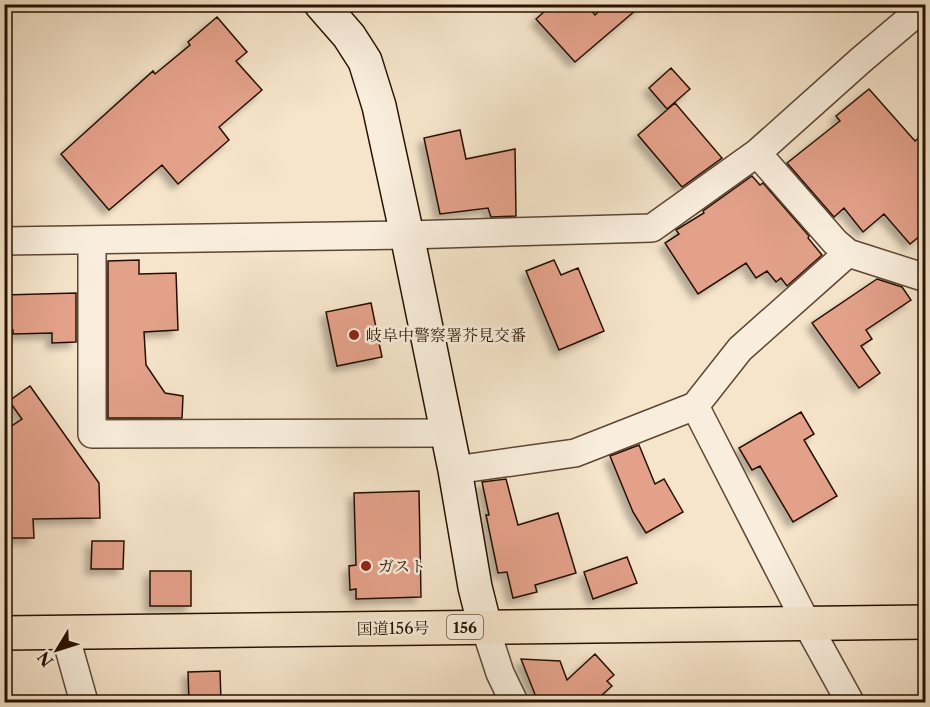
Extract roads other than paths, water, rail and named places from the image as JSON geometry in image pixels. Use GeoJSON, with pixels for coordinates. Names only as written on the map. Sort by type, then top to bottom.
{"type":"FeatureCollection","features":[{"type":"Feature","properties":{"kind":"highway","name":"国道156号"},"geometry":{"type":"LineString","coordinates":[[4,633],[926,622]]}},
{"type":"Feature","properties":{"kind":"street"},"geometry":{"type":"LineString","coordinates":[[321,4],[349,36],[365,61],[379,106],[448,433],[475,587],[500,673],[514,702]]}},
{"type":"Feature","properties":{"kind":"street"},"geometry":{"type":"LineString","coordinates":[[4,241],[407,235],[652,228],[757,153],[926,5]]}},
{"type":"Feature","properties":{"kind":"street"},"geometry":{"type":"LineString","coordinates":[[757,153],[835,242],[848,253],[926,278]]}},
{"type":"Feature","properties":{"kind":"street"},"geometry":{"type":"LineString","coordinates":[[92,241],[92,434],[448,433]]}},
{"type":"Feature","properties":{"kind":"street"},"geometry":{"type":"LineString","coordinates":[[455,470],[575,453],[695,405],[740,349],[848,253]]}},
{"type":"Feature","properties":{"kind":"street"},"geometry":{"type":"LineString","coordinates":[[695,405],[807,624],[850,702]]}},
{"type":"Feature","properties":{"kind":"street"},"geometry":{"type":"LineString","coordinates":[[64,631],[84,702]]}},
{"type":"Feature","properties":{"kind":"place","name":"岐阜中警察署芥見交番"},"geometry":{"type":"Point","coordinates":[354,335]}},
{"type":"Feature","properties":{"kind":"place","name":"ガスト"},"geometry":{"type":"Point","coordinates":[366,566]}}]}
